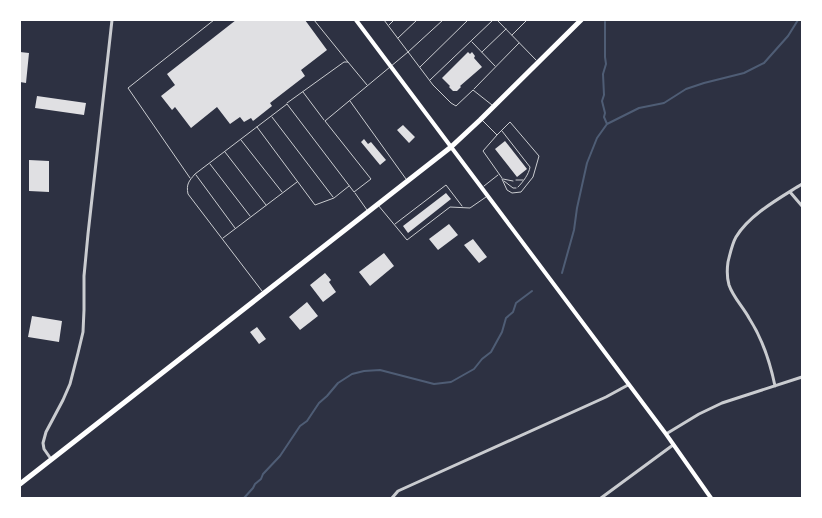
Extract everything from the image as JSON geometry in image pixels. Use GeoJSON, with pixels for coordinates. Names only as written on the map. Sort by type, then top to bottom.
{"type":"FeatureCollection","features":[{"type":"Feature","properties":{"kind":"highway"},"geometry":{"type":"LineString","coordinates":[[20,484],[451,147],[581,20]]}},
{"type":"Feature","properties":{"kind":"main road"},"geometry":{"type":"LineString","coordinates":[[356,20],[666,434],[711,498]]}},
{"type":"Feature","properties":{"kind":"street"},"geometry":{"type":"LineString","coordinates":[[52,459],[44,449],[43,443],[46,432],[70,384],[82,332],[88,234],[112,20]]}},
{"type":"Feature","properties":{"kind":"street"},"geometry":{"type":"LineString","coordinates":[[775,386],[765,350],[750,319],[729,285],[727,269],[736,237],[749,222],[802,184]]}},
{"type":"Feature","properties":{"kind":"street"},"geometry":{"type":"LineString","coordinates":[[790,192],[802,206]]}},
{"type":"Feature","properties":{"kind":"street"},"geometry":{"type":"LineString","coordinates":[[666,434],[699,414],[722,403],[802,377]]}},
{"type":"Feature","properties":{"kind":"street"},"geometry":{"type":"LineString","coordinates":[[392,498],[398,491],[606,397],[628,385]]}},
{"type":"Feature","properties":{"kind":"street"},"geometry":{"type":"LineString","coordinates":[[601,498],[673,445]]}},
{"type":"Feature","properties":{"kind":"lane"},"geometry":{"type":"LineString","coordinates":[[191,179],[128,88],[214,20]]}},
{"type":"Feature","properties":{"kind":"lane"},"geometry":{"type":"LineString","coordinates":[[314,20],[368,86]]}},
{"type":"Feature","properties":{"kind":"lane"},"geometry":{"type":"LineString","coordinates":[[384,20],[429,80],[450,103],[456,106],[519,43]]}},
{"type":"Feature","properties":{"kind":"lane"},"geometry":{"type":"LineString","coordinates":[[388,25],[394,20]]}},
{"type":"Feature","properties":{"kind":"lane"},"geometry":{"type":"LineString","coordinates":[[398,38],[417,20]]}},
{"type":"Feature","properties":{"kind":"lane"},"geometry":{"type":"LineString","coordinates":[[325,121],[392,67],[443,20]]}},
{"type":"Feature","properties":{"kind":"lane"},"geometry":{"type":"LineString","coordinates":[[420,67],[468,20]]}},
{"type":"Feature","properties":{"kind":"lane"},"geometry":{"type":"LineString","coordinates":[[429,80],[493,20]]}},
{"type":"Feature","properties":{"kind":"lane"},"geometry":{"type":"LineString","coordinates":[[497,20],[539,62]]}},
{"type":"Feature","properties":{"kind":"lane"},"geometry":{"type":"LineString","coordinates":[[511,35],[527,20]]}},
{"type":"Feature","properties":{"kind":"lane"},"geometry":{"type":"LineString","coordinates":[[482,53],[506,29]]}},
{"type":"Feature","properties":{"kind":"lane"},"geometry":{"type":"LineString","coordinates":[[471,41],[496,67]]}},
{"type":"Feature","properties":{"kind":"lane"},"geometry":{"type":"LineString","coordinates":[[263,293],[188,194],[189,181],[195,174],[256,127],[344,62],[348,62]]}},
{"type":"Feature","properties":{"kind":"lane"},"geometry":{"type":"LineString","coordinates":[[473,90],[494,107]]}},
{"type":"Feature","properties":{"kind":"lane"},"geometry":{"type":"LineString","coordinates":[[303,92],[371,179],[354,192]]}},
{"type":"Feature","properties":{"kind":"lane"},"geometry":{"type":"LineString","coordinates":[[349,101],[408,181]]}},
{"type":"Feature","properties":{"kind":"lane"},"geometry":{"type":"LineString","coordinates":[[287,104],[368,212]]}},
{"type":"Feature","properties":{"kind":"lane"},"geometry":{"type":"LineString","coordinates":[[272,116],[334,198]]}},
{"type":"Feature","properties":{"kind":"lane"},"geometry":{"type":"LineString","coordinates":[[481,119],[497,135]]}},
{"type":"Feature","properties":{"kind":"lane"},"geometry":{"type":"LineString","coordinates":[[510,122],[539,156],[533,177],[521,192],[512,194],[508,190],[483,151],[501,130],[510,122]]}},
{"type":"Feature","properties":{"kind":"lane"},"geometry":{"type":"LineString","coordinates":[[256,127],[316,205],[334,198],[349,186]]}},
{"type":"Feature","properties":{"kind":"lane"},"geometry":{"type":"LineString","coordinates":[[501,130],[530,168],[522,184],[517,187],[508,186],[502,179]]}},
{"type":"Feature","properties":{"kind":"lane"},"geometry":{"type":"LineString","coordinates":[[241,139],[283,192]]}},
{"type":"Feature","properties":{"kind":"lane"},"geometry":{"type":"LineString","coordinates":[[225,152],[266,205]]}},
{"type":"Feature","properties":{"kind":"lane"},"geometry":{"type":"LineString","coordinates":[[210,163],[251,217]]}},
{"type":"Feature","properties":{"kind":"lane"},"geometry":{"type":"LineString","coordinates":[[195,174],[236,228]]}},
{"type":"Feature","properties":{"kind":"lane"},"geometry":{"type":"LineString","coordinates":[[482,188],[499,174]]}},
{"type":"Feature","properties":{"kind":"lane"},"geometry":{"type":"LineString","coordinates":[[502,179],[523,180]]}},
{"type":"Feature","properties":{"kind":"lane"},"geometry":{"type":"LineString","coordinates":[[222,238],[297,181]]}},
{"type":"Feature","properties":{"kind":"lane"},"geometry":{"type":"LineString","coordinates":[[394,224],[446,185],[463,208]]}},
{"type":"Feature","properties":{"kind":"lane"},"geometry":{"type":"LineString","coordinates":[[377,205],[407,240],[450,207],[470,208],[487,195]]}},
{"type":"Feature","properties":{"kind":"building"},"geometry":{"type":"Polygon","coordinates":[[[236,20],[305,20],[327,50],[301,70],[305,76],[270,103],[272,106],[253,121],[251,118],[244,122],[240,117],[230,124],[217,107],[191,128],[175,107],[172,110],[161,96],[175,85],[167,74],[236,20]]]}},
{"type":"Feature","properties":{"kind":"building"},"geometry":{"type":"Polygon","coordinates":[[[20,52],[29,53],[26,83],[20,82],[20,52]]]}},
{"type":"Feature","properties":{"kind":"building"},"geometry":{"type":"Polygon","coordinates":[[[468,52],[470,54],[472,52],[475,56],[474,58],[482,67],[460,86],[457,91],[453,91],[442,78],[468,52]]]}},
{"type":"Feature","properties":{"kind":"building"},"geometry":{"type":"Polygon","coordinates":[[[37,96],[86,103],[84,115],[35,108],[37,96]]]}},
{"type":"Feature","properties":{"kind":"building"},"geometry":{"type":"Polygon","coordinates":[[[403,125],[415,137],[409,143],[397,130],[403,125]]]}},
{"type":"Feature","properties":{"kind":"building"},"geometry":{"type":"Polygon","coordinates":[[[364,139],[368,144],[371,142],[386,160],[380,165],[361,142],[364,139]]]}},
{"type":"Feature","properties":{"kind":"building"},"geometry":{"type":"Polygon","coordinates":[[[505,141],[527,169],[517,177],[495,149],[505,141]]]}},
{"type":"Feature","properties":{"kind":"building"},"geometry":{"type":"Polygon","coordinates":[[[29,160],[49,161],[49,192],[29,191],[29,160]]]}},
{"type":"Feature","properties":{"kind":"building"},"geometry":{"type":"Polygon","coordinates":[[[446,193],[451,199],[408,233],[403,226],[446,193]]]}},
{"type":"Feature","properties":{"kind":"building"},"geometry":{"type":"Polygon","coordinates":[[[449,224],[458,235],[438,250],[429,239],[449,224]]]}},
{"type":"Feature","properties":{"kind":"building"},"geometry":{"type":"Polygon","coordinates":[[[473,239],[487,257],[479,263],[464,245],[473,239]]]}},
{"type":"Feature","properties":{"kind":"building"},"geometry":{"type":"Polygon","coordinates":[[[384,253],[394,266],[370,286],[359,272],[384,253]]]}},
{"type":"Feature","properties":{"kind":"building"},"geometry":{"type":"Polygon","coordinates":[[[325,273],[331,280],[329,282],[336,292],[323,302],[310,285],[325,273]]]}},
{"type":"Feature","properties":{"kind":"building"},"geometry":{"type":"Polygon","coordinates":[[[307,302],[318,316],[300,330],[289,317],[307,302]]]}},
{"type":"Feature","properties":{"kind":"building"},"geometry":{"type":"Polygon","coordinates":[[[32,316],[62,321],[59,342],[28,337],[32,316]]]}},
{"type":"Feature","properties":{"kind":"building"},"geometry":{"type":"Polygon","coordinates":[[[257,327],[266,339],[259,344],[250,332],[257,327]]]}},
{"type":"Feature","properties":{"kind":"waterway"},"geometry":{"type":"LineString","coordinates":[[562,273],[574,230],[587,163],[597,138],[607,124],[639,108],[664,103],[686,89],[744,73],[764,63],[788,36],[798,20]]}},
{"type":"Feature","properties":{"kind":"waterway"},"geometry":{"type":"LineString","coordinates":[[605,22],[606,64],[603,74],[604,95],[602,101],[607,124]]}},
{"type":"Feature","properties":{"kind":"waterway"},"geometry":{"type":"LineString","coordinates":[[244,498],[280,456],[300,426],[307,421],[319,403],[338,383],[352,374],[380,370],[434,384],[451,382],[474,369],[491,352],[502,332],[506,318],[513,312],[516,303],[532,291]]}}]}
